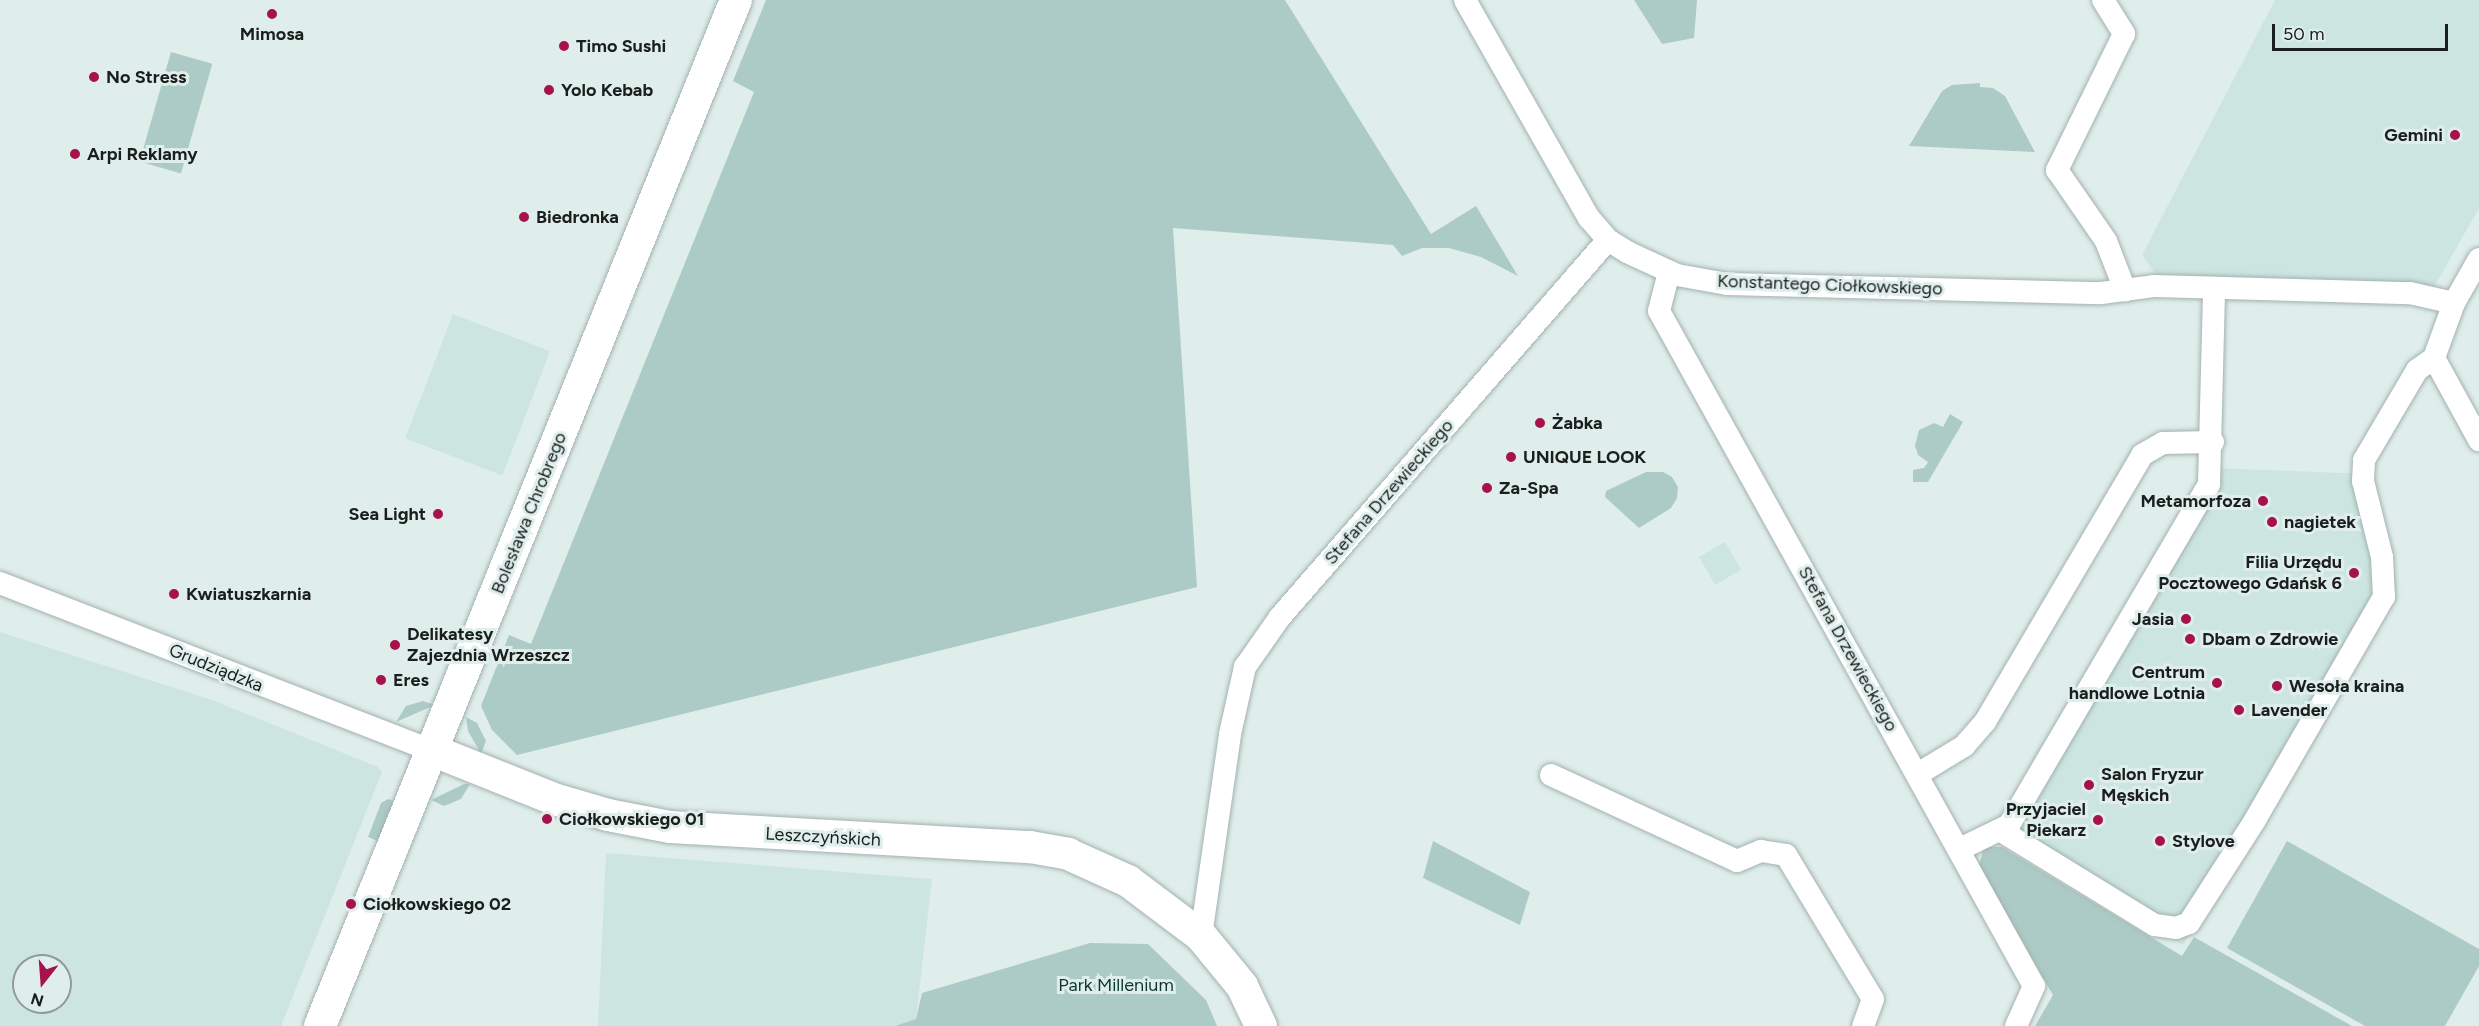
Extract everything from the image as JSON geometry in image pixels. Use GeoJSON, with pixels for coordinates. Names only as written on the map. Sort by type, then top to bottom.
{"type":"FeatureCollection","features":[{"type":"Feature","properties":{"kind":"street","name":"Bolesława Chrobrego"},"geometry":{"type":"LineString","coordinates":[[320,1026],[434,751],[736,0]]}},
{"type":"Feature","properties":{"kind":"street","name":"Konstantego Ciołkowskiego"},"geometry":{"type":"LineString","coordinates":[[1465,0],[1569,185],[1608,240],[1669,272],[1727,284],[2101,293],[2154,286],[2410,293],[2454,303]]}},
{"type":"Feature","properties":{"kind":"street"},"geometry":{"type":"LineString","coordinates":[[2103,0],[2124,34],[2057,170],[2106,241],[2125,290]]}},
{"type":"Feature","properties":{"kind":"street","name":"Stefana Drzewieckiego"},"geometry":{"type":"LineString","coordinates":[[1201,936],[1230,734],[1245,667],[1280,617],[1608,240]]}},
{"type":"Feature","properties":{"kind":"street"},"geometry":{"type":"LineString","coordinates":[[2002,832],[2156,925],[2176,928],[2189,923],[2255,820],[2384,597],[2382,557],[2363,481],[2364,460],[2417,370],[2434,358],[2454,303],[2479,259]]}},
{"type":"Feature","properties":{"kind":"street","name":"Stefana Drzewieckiego"},"geometry":{"type":"LineString","coordinates":[[1669,272],[1659,311],[1960,849],[2034,986],[2016,1026]]}},
{"type":"Feature","properties":{"kind":"street"},"geometry":{"type":"LineString","coordinates":[[1960,849],[2002,832],[2209,484],[2212,442],[2214,288]]}},
{"type":"Feature","properties":{"kind":"street"},"geometry":{"type":"LineString","coordinates":[[2434,358],[2479,441]]}},
{"type":"Feature","properties":{"kind":"street"},"geometry":{"type":"LineString","coordinates":[[1918,774],[1964,746],[1985,722],[2142,455],[2163,443],[2212,442]]}},
{"type":"Feature","properties":{"kind":"street","name":"Grudziądzka"},"geometry":{"type":"LineString","coordinates":[[0,583],[434,751]]}},
{"type":"Feature","properties":{"kind":"street","name":"Leszczyńskich"},"geometry":{"type":"LineString","coordinates":[[434,751],[554,799],[608,815],[670,827],[1030,847],[1068,854],[1128,881],[1201,936],[1242,986],[1261,1026]]}},
{"type":"Feature","properties":{"kind":"street"},"geometry":{"type":"LineString","coordinates":[[1551,775],[1737,861],[1761,851],[1786,855],[1873,999],[1863,1026]]}},
{"type":"Feature","properties":{"kind":"shaded area"},"geometry":{"type":"Polygon","coordinates":[[[2275,0],[2479,0],[2479,208],[2434,287],[2158,278],[2142,255],[2275,0]]]}},
{"type":"Feature","properties":{"kind":"shaded area"},"geometry":{"type":"Polygon","coordinates":[[[453,314],[550,351],[502,475],[405,438],[453,314]]]}},
{"type":"Feature","properties":{"kind":"shaded area"},"geometry":{"type":"Polygon","coordinates":[[[2214,468],[2368,474],[2397,585],[2384,597],[2183,945],[2003,836],[2214,468]]]}},
{"type":"Feature","properties":{"kind":"shaded area"},"geometry":{"type":"Polygon","coordinates":[[[1725,542],[1741,570],[1715,585],[1699,557],[1725,542]]]}},
{"type":"Feature","properties":{"kind":"shaded area"},"geometry":{"type":"Polygon","coordinates":[[[0,632],[212,700],[378,767],[382,772],[281,1026],[0,1026],[0,632]]]}},
{"type":"Feature","properties":{"kind":"shaded area"},"geometry":{"type":"Polygon","coordinates":[[[606,853],[932,879],[916,1019],[895,1026],[598,1026],[606,853]]]}},
{"type":"Feature","properties":{"kind":"green space"},"geometry":{"type":"Polygon","coordinates":[[[766,0],[1285,0],[1431,234],[1476,206],[1518,276],[1481,257],[1449,248],[1422,248],[1402,256],[1393,245],[1173,228],[1197,587],[517,755],[492,730],[481,706],[509,635],[531,644],[754,92],[733,81],[766,0]]]}},
{"type":"Feature","properties":{"kind":"green space"},"geometry":{"type":"Polygon","coordinates":[[[1634,0],[1697,0],[1694,38],[1662,44],[1634,0]]]}},
{"type":"Feature","properties":{"kind":"green space"},"geometry":{"type":"Polygon","coordinates":[[[171,52],[212,64],[181,173],[140,162],[171,52]]]}},
{"type":"Feature","properties":{"kind":"green space"},"geometry":{"type":"Polygon","coordinates":[[[1980,83],[1980,87],[1993,88],[2005,96],[2035,152],[1909,146],[1942,91],[1952,85],[1980,83]]]}},
{"type":"Feature","properties":{"kind":"green space"},"geometry":{"type":"Polygon","coordinates":[[[1950,414],[1963,422],[1928,482],[1913,482],[1913,470],[1924,468],[1928,462],[1918,455],[1915,446],[1919,430],[1934,423],[1943,427],[1950,414]]]}},
{"type":"Feature","properties":{"kind":"green space"},"geometry":{"type":"Polygon","coordinates":[[[1646,472],[1663,472],[1672,477],[1678,487],[1677,498],[1671,508],[1639,528],[1605,497],[1606,491],[1646,472]]]}},
{"type":"Feature","properties":{"kind":"green space"},"geometry":{"type":"Polygon","coordinates":[[[423,701],[435,705],[396,722],[406,706],[423,701]]]}},
{"type":"Feature","properties":{"kind":"green space"},"geometry":{"type":"Polygon","coordinates":[[[466,717],[477,723],[486,741],[481,754],[468,731],[466,717]]]}},
{"type":"Feature","properties":{"kind":"green space"},"geometry":{"type":"Polygon","coordinates":[[[464,784],[470,784],[461,799],[444,806],[431,800],[464,784]]]}},
{"type":"Feature","properties":{"kind":"green space"},"geometry":{"type":"Polygon","coordinates":[[[388,799],[396,802],[380,842],[368,837],[381,803],[388,799]]]}},
{"type":"Feature","properties":{"kind":"green space"},"geometry":{"type":"Polygon","coordinates":[[[1433,841],[1530,892],[1520,925],[1423,878],[1433,841]]]}},
{"type":"Feature","properties":{"kind":"green space"},"geometry":{"type":"Polygon","coordinates":[[[2287,841],[2479,949],[2479,966],[2445,1026],[2365,1026],[2227,948],[2287,841]]]}},
{"type":"Feature","properties":{"kind":"green space"},"geometry":{"type":"Polygon","coordinates":[[[1984,847],[2002,847],[2182,956],[2194,937],[2352,1026],[2035,1026],[2053,995],[1979,866],[1984,847]]]}},
{"type":"Feature","properties":{"kind":"green space","name":"Park Millenium"},"geometry":{"type":"Polygon","coordinates":[[[1090,943],[1148,944],[1206,1000],[1217,1026],[895,1026],[916,1019],[922,993],[1090,943]]]}},
{"type":"Feature","properties":{"kind":"place","name":"Mimosa"},"geometry":{"type":"Point","coordinates":[272,14]}},
{"type":"Feature","properties":{"kind":"place","name":"Timo Sushi"},"geometry":{"type":"Point","coordinates":[564,46]}},
{"type":"Feature","properties":{"kind":"place","name":"No Stress"},"geometry":{"type":"Point","coordinates":[94,77]}},
{"type":"Feature","properties":{"kind":"place","name":"Yolo Kebab"},"geometry":{"type":"Point","coordinates":[549,90]}},
{"type":"Feature","properties":{"kind":"place","name":"Gemini"},"geometry":{"type":"Point","coordinates":[2455,135]}},
{"type":"Feature","properties":{"kind":"place","name":"Arpi Reklamy"},"geometry":{"type":"Point","coordinates":[75,154]}},
{"type":"Feature","properties":{"kind":"place","name":"Biedronka"},"geometry":{"type":"Point","coordinates":[524,217]}},
{"type":"Feature","properties":{"kind":"place","name":"Żabka"},"geometry":{"type":"Point","coordinates":[1540,423]}},
{"type":"Feature","properties":{"kind":"place","name":"UNIQUE LOOK"},"geometry":{"type":"Point","coordinates":[1511,457]}},
{"type":"Feature","properties":{"kind":"place","name":"Za-Spa"},"geometry":{"type":"Point","coordinates":[1487,488]}},
{"type":"Feature","properties":{"kind":"place","name":"Metamorfoza"},"geometry":{"type":"Point","coordinates":[2263,501]}},
{"type":"Feature","properties":{"kind":"place","name":"Sea Light"},"geometry":{"type":"Point","coordinates":[438,514]}},
{"type":"Feature","properties":{"kind":"place","name":"nagietek"},"geometry":{"type":"Point","coordinates":[2272,522]}},
{"type":"Feature","properties":{"kind":"place","name":"Filia Urzędu Pocztowego Gdańsk 6"},"geometry":{"type":"Point","coordinates":[2354,573]}},
{"type":"Feature","properties":{"kind":"place","name":"Kwiatuszkarnia"},"geometry":{"type":"Point","coordinates":[174,594]}},
{"type":"Feature","properties":{"kind":"place","name":"Jasia"},"geometry":{"type":"Point","coordinates":[2186,619]}},
{"type":"Feature","properties":{"kind":"place","name":"Dbam o Zdrowie"},"geometry":{"type":"Point","coordinates":[2190,639]}},
{"type":"Feature","properties":{"kind":"place","name":"Delikatesy Zajezdnia Wrzeszcz"},"geometry":{"type":"Point","coordinates":[395,645]}},
{"type":"Feature","properties":{"kind":"place","name":"Eres"},"geometry":{"type":"Point","coordinates":[381,680]}},
{"type":"Feature","properties":{"kind":"place","name":"Centrum handlowe Lotnia"},"geometry":{"type":"Point","coordinates":[2217,683]}},
{"type":"Feature","properties":{"kind":"place","name":"Wesoła kraina"},"geometry":{"type":"Point","coordinates":[2277,686]}},
{"type":"Feature","properties":{"kind":"place","name":"Lavender"},"geometry":{"type":"Point","coordinates":[2239,710]}},
{"type":"Feature","properties":{"kind":"place","name":"Salon Fryzur Męskich"},"geometry":{"type":"Point","coordinates":[2089,785]}},
{"type":"Feature","properties":{"kind":"place","name":"Ciołkowskiego 01"},"geometry":{"type":"Point","coordinates":[547,819]}},
{"type":"Feature","properties":{"kind":"place","name":"Przyjaciel Piekarz"},"geometry":{"type":"Point","coordinates":[2098,820]}},
{"type":"Feature","properties":{"kind":"place","name":"Stylove"},"geometry":{"type":"Point","coordinates":[2160,841]}},
{"type":"Feature","properties":{"kind":"place","name":"Ciołkowskiego 02"},"geometry":{"type":"Point","coordinates":[351,904]}}]}
